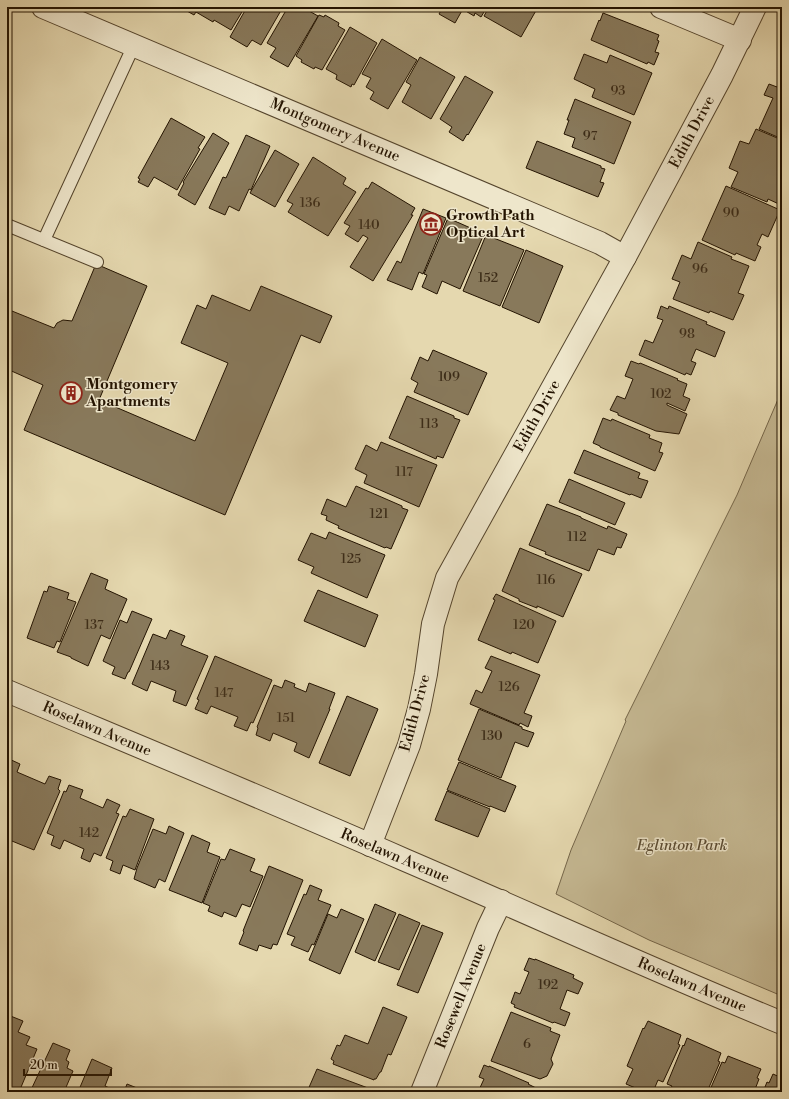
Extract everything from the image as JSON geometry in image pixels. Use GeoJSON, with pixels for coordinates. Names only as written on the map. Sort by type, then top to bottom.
{"type":"FeatureCollection","features":[{"type":"Feature","properties":{"kind":"street","name":"Montgomery Avenue"},"geometry":{"type":"LineString","coordinates":[[43,7],[600,243],[625,257]]}},
{"type":"Feature","properties":{"kind":"street"},"geometry":{"type":"LineString","coordinates":[[661,7],[740,40]]}},
{"type":"Feature","properties":{"kind":"street","name":"Edith Drive"},"geometry":{"type":"LineString","coordinates":[[370,844],[409,745],[419,709],[426,674],[433,624],[447,578],[625,257],[740,40],[755,7]]}},
{"type":"Feature","properties":{"kind":"street","name":"Roselawn Avenue"},"geometry":{"type":"LineString","coordinates":[[7,691],[370,844],[676,979],[782,1023]]}},
{"type":"Feature","properties":{"kind":"street","name":"Rosewell Avenue"},"geometry":{"type":"LineString","coordinates":[[422,1092],[488,928],[501,901]]}},
{"type":"Feature","properties":{"kind":"lane"},"geometry":{"type":"LineString","coordinates":[[44,240],[134,45]]}},
{"type":"Feature","properties":{"kind":"lane"},"geometry":{"type":"LineString","coordinates":[[7,225],[97,262]]}},
{"type":"Feature","properties":{"kind":"green space","name":"Eglinton Park"},"geometry":{"type":"Polygon","coordinates":[[[782,390],[782,996],[649,940],[556,894],[571,850],[626,721],[625,720],[737,495],[782,390]]]}},
{"type":"Feature","properties":{"kind":"building"},"geometry":{"type":"Polygon","coordinates":[[[180,7],[245,7],[231,30],[214,20],[213,22],[196,12],[194,15],[180,7]]]}},
{"type":"Feature","properties":{"kind":"building"},"geometry":{"type":"Polygon","coordinates":[[[247,7],[283,7],[261,45],[252,40],[247,47],[230,37],[247,7]]]}},
{"type":"Feature","properties":{"kind":"building"},"geometry":{"type":"Polygon","coordinates":[[[288,7],[302,7],[318,16],[288,67],[270,57],[276,48],[267,43],[288,7]]]}},
{"type":"Feature","properties":{"kind":"building"},"geometry":{"type":"Polygon","coordinates":[[[443,7],[464,7],[455,23],[439,14],[443,7]]]}},
{"type":"Feature","properties":{"kind":"building"},"geometry":{"type":"Polygon","coordinates":[[[465,7],[487,7],[481,17],[475,13],[474,16],[464,10],[465,7]]]}},
{"type":"Feature","properties":{"kind":"building"},"geometry":{"type":"Polygon","coordinates":[[[489,7],[538,7],[521,37],[484,16],[489,7]]]}},
{"type":"Feature","properties":{"kind":"building"},"geometry":{"type":"Polygon","coordinates":[[[603,13],[659,35],[657,40],[659,41],[655,52],[659,53],[654,65],[648,62],[647,64],[591,40],[603,13]]]}},
{"type":"Feature","properties":{"kind":"building"},"geometry":{"type":"Polygon","coordinates":[[[319,15],[324,17],[325,15],[339,23],[338,26],[345,30],[322,70],[315,67],[314,69],[301,62],[302,60],[296,56],[319,15]]]}},
{"type":"Feature","properties":{"kind":"building"},"geometry":{"type":"Polygon","coordinates":[[[350,27],[377,43],[354,85],[352,84],[351,87],[336,79],[337,75],[326,69],[350,27]]]}},
{"type":"Feature","properties":{"kind":"building"},"geometry":{"type":"Polygon","coordinates":[[[382,39],[417,60],[388,109],[370,99],[374,92],[366,87],[371,78],[362,74],[382,39]]]}},
{"type":"Feature","properties":{"kind":"building"},"geometry":{"type":"Polygon","coordinates":[[[584,54],[607,63],[610,55],[652,73],[634,115],[592,97],[595,89],[574,79],[584,54]]]}},
{"type":"Feature","properties":{"kind":"building"},"geometry":{"type":"Polygon","coordinates":[[[420,57],[455,77],[431,119],[402,102],[411,85],[406,82],[420,57]]]}},
{"type":"Feature","properties":{"kind":"building"},"geometry":{"type":"Polygon","coordinates":[[[782,75],[782,139],[759,129],[773,98],[764,95],[769,84],[777,87],[782,75]]]}},
{"type":"Feature","properties":{"kind":"building"},"geometry":{"type":"Polygon","coordinates":[[[465,76],[493,92],[463,141],[449,132],[452,127],[440,119],[465,76]]]}},
{"type":"Feature","properties":{"kind":"building"},"geometry":{"type":"Polygon","coordinates":[[[575,99],[631,122],[614,164],[572,147],[575,138],[564,134],[569,120],[567,120],[575,99]]]}},
{"type":"Feature","properties":{"kind":"building"},"geometry":{"type":"Polygon","coordinates":[[[171,118],[205,137],[177,190],[154,177],[148,187],[138,182],[140,179],[138,178],[171,118]]]}},
{"type":"Feature","properties":{"kind":"building"},"geometry":{"type":"Polygon","coordinates":[[[756,129],[782,140],[781,205],[768,199],[767,202],[731,187],[738,172],[729,168],[740,141],[749,144],[756,129]]]}},
{"type":"Feature","properties":{"kind":"building"},"geometry":{"type":"Polygon","coordinates":[[[213,133],[229,143],[195,205],[178,195],[184,183],[183,182],[213,133]]]}},
{"type":"Feature","properties":{"kind":"building"},"geometry":{"type":"Polygon","coordinates":[[[246,135],[270,146],[251,190],[249,189],[239,211],[229,206],[225,215],[209,208],[223,177],[226,178],[246,135]]]}},
{"type":"Feature","properties":{"kind":"building"},"geometry":{"type":"Polygon","coordinates":[[[537,141],[601,166],[601,168],[605,169],[600,182],[604,183],[598,197],[526,168],[537,141]]]}},
{"type":"Feature","properties":{"kind":"building"},"geometry":{"type":"Polygon","coordinates":[[[275,150],[299,164],[275,207],[250,193],[275,150]]]}},
{"type":"Feature","properties":{"kind":"building"},"geometry":{"type":"Polygon","coordinates":[[[313,157],[346,178],[343,184],[356,192],[328,236],[288,212],[293,204],[287,201],[313,157]]]}},
{"type":"Feature","properties":{"kind":"building"},"geometry":{"type":"Polygon","coordinates":[[[372,182],[415,208],[411,215],[413,215],[373,281],[350,267],[368,238],[363,235],[358,242],[345,234],[350,226],[344,223],[366,188],[368,189],[372,182]]]}},
{"type":"Feature","properties":{"kind":"building"},"geometry":{"type":"Polygon","coordinates":[[[726,186],[780,210],[768,237],[762,234],[757,245],[761,247],[755,261],[736,253],[735,255],[702,240],[726,186]]]}},
{"type":"Feature","properties":{"kind":"building"},"geometry":{"type":"Polygon","coordinates":[[[423,209],[446,218],[423,274],[419,272],[412,290],[387,280],[397,261],[401,263],[423,209]]]}},
{"type":"Feature","properties":{"kind":"building"},"geometry":{"type":"Polygon","coordinates":[[[448,218],[484,234],[460,289],[442,281],[437,294],[422,287],[427,275],[424,274],[448,218]]]}},
{"type":"Feature","properties":{"kind":"building"},"geometry":{"type":"Polygon","coordinates":[[[486,235],[524,250],[500,306],[463,291],[486,235]]]}},
{"type":"Feature","properties":{"kind":"building"},"geometry":{"type":"Polygon","coordinates":[[[698,242],[732,257],[731,259],[749,266],[738,293],[744,295],[733,320],[710,311],[709,313],[673,299],[680,282],[672,279],[682,255],[691,259],[698,242]]]}},
{"type":"Feature","properties":{"kind":"building"},"geometry":{"type":"Polygon","coordinates":[[[526,250],[563,266],[539,323],[502,307],[526,250]]]}},
{"type":"Feature","properties":{"kind":"building","name":"Montgomery Apartments"},"geometry":{"type":"Polygon","coordinates":[[[96,264],[147,286],[99,400],[195,441],[228,363],[181,343],[197,305],[206,309],[212,295],[250,311],[261,286],[332,316],[320,343],[301,335],[225,515],[24,430],[43,385],[7,369],[7,309],[54,328],[57,323],[63,320],[72,321],[96,264]]]}},
{"type":"Feature","properties":{"kind":"building"},"geometry":{"type":"Polygon","coordinates":[[[661,306],[668,309],[669,306],[707,322],[706,324],[725,332],[715,357],[696,349],[691,361],[696,363],[691,375],[686,373],[685,375],[639,355],[645,340],[653,343],[663,320],[657,318],[661,306]]]}},
{"type":"Feature","properties":{"kind":"building"},"geometry":{"type":"Polygon","coordinates":[[[433,350],[487,373],[468,415],[414,392],[418,383],[411,379],[420,357],[428,361],[433,350]]]}},
{"type":"Feature","properties":{"kind":"building"},"geometry":{"type":"Polygon","coordinates":[[[631,361],[640,363],[687,384],[683,396],[690,399],[685,411],[667,403],[667,405],[687,414],[679,434],[656,431],[618,415],[618,413],[610,410],[617,396],[625,399],[633,379],[625,376],[631,361]]]}},
{"type":"Feature","properties":{"kind":"building"},"geometry":{"type":"Polygon","coordinates":[[[407,396],[460,420],[443,458],[437,456],[436,459],[389,438],[407,396]]]}},
{"type":"Feature","properties":{"kind":"building"},"geometry":{"type":"Polygon","coordinates":[[[603,418],[611,421],[612,419],[650,435],[649,438],[662,443],[659,452],[663,453],[655,471],[593,443],[603,418]]]}},
{"type":"Feature","properties":{"kind":"building"},"geometry":{"type":"Polygon","coordinates":[[[381,442],[437,465],[419,507],[364,483],[367,475],[355,469],[366,445],[377,451],[381,442]]]}},
{"type":"Feature","properties":{"kind":"building"},"geometry":{"type":"Polygon","coordinates":[[[584,450],[640,473],[638,478],[648,481],[641,498],[574,473],[584,450]]]}},
{"type":"Feature","properties":{"kind":"building"},"geometry":{"type":"Polygon","coordinates":[[[569,479],[625,503],[615,525],[559,502],[569,479]]]}},
{"type":"Feature","properties":{"kind":"building"},"geometry":{"type":"Polygon","coordinates":[[[356,486],[408,510],[391,549],[385,548],[338,528],[339,526],[326,520],[327,516],[321,514],[327,499],[346,507],[356,486]]]}},
{"type":"Feature","properties":{"kind":"building"},"geometry":{"type":"Polygon","coordinates":[[[547,504],[607,529],[608,526],[627,534],[621,548],[617,547],[614,555],[598,549],[589,571],[545,554],[546,552],[529,545],[547,504]]]}},
{"type":"Feature","properties":{"kind":"building"},"geometry":{"type":"Polygon","coordinates":[[[329,532],[385,555],[367,598],[311,573],[314,567],[298,560],[311,533],[326,539],[329,532]]]}},
{"type":"Feature","properties":{"kind":"building"},"geometry":{"type":"Polygon","coordinates":[[[520,548],[582,574],[563,617],[537,606],[537,608],[519,601],[519,599],[502,591],[520,548]]]}},
{"type":"Feature","properties":{"kind":"building"},"geometry":{"type":"Polygon","coordinates":[[[91,573],[108,580],[105,589],[127,599],[110,639],[101,635],[88,666],[71,657],[57,652],[91,573]]]}},
{"type":"Feature","properties":{"kind":"building"},"geometry":{"type":"Polygon","coordinates":[[[49,586],[69,593],[67,599],[76,602],[60,642],[57,641],[54,648],[27,638],[44,591],[47,592],[49,586]]]}},
{"type":"Feature","properties":{"kind":"building"},"geometry":{"type":"Polygon","coordinates":[[[318,590],[378,615],[365,647],[304,621],[318,590]]]}},
{"type":"Feature","properties":{"kind":"building"},"geometry":{"type":"Polygon","coordinates":[[[496,594],[556,621],[538,663],[512,652],[511,654],[478,640],[495,600],[493,599],[496,594]]]}},
{"type":"Feature","properties":{"kind":"building"},"geometry":{"type":"Polygon","coordinates":[[[132,611],[152,619],[125,679],[112,674],[115,667],[103,661],[120,620],[127,623],[132,611]]]}},
{"type":"Feature","properties":{"kind":"building"},"geometry":{"type":"Polygon","coordinates":[[[170,630],[185,636],[181,645],[208,656],[186,706],[173,701],[176,691],[151,681],[147,691],[132,684],[153,634],[166,639],[170,630]]]}},
{"type":"Feature","properties":{"kind":"building"},"geometry":{"type":"Polygon","coordinates":[[[215,656],[272,680],[253,723],[251,722],[247,731],[234,726],[238,717],[211,706],[207,714],[195,709],[199,700],[197,699],[215,656]]]}},
{"type":"Feature","properties":{"kind":"building"},"geometry":{"type":"Polygon","coordinates":[[[491,656],[540,675],[524,713],[532,716],[528,727],[520,723],[519,725],[470,704],[476,690],[482,693],[492,671],[485,668],[491,656]]]}},
{"type":"Feature","properties":{"kind":"building"},"geometry":{"type":"Polygon","coordinates":[[[285,680],[295,684],[294,687],[306,692],[309,683],[335,693],[330,709],[309,758],[294,751],[297,743],[273,733],[270,741],[256,735],[257,727],[274,685],[282,688],[285,680]]]}},
{"type":"Feature","properties":{"kind":"building"},"geometry":{"type":"Polygon","coordinates":[[[347,696],[378,709],[350,776],[319,763],[347,696]]]}},
{"type":"Feature","properties":{"kind":"building"},"geometry":{"type":"Polygon","coordinates":[[[479,709],[534,733],[528,747],[515,742],[501,778],[458,760],[479,709]]]}},
{"type":"Feature","properties":{"kind":"building"},"geometry":{"type":"Polygon","coordinates":[[[7,758],[20,764],[17,772],[45,784],[49,776],[61,780],[58,789],[60,791],[34,850],[7,839],[9,829],[7,828],[7,758]]]}},
{"type":"Feature","properties":{"kind":"building"},"geometry":{"type":"Polygon","coordinates":[[[459,762],[516,786],[505,812],[447,790],[459,762]]]}},
{"type":"Feature","properties":{"kind":"building"},"geometry":{"type":"Polygon","coordinates":[[[69,785],[83,790],[80,798],[103,808],[107,799],[120,805],[116,813],[119,814],[101,856],[94,853],[90,862],[81,858],[84,849],[64,840],[60,849],[51,845],[54,836],[47,833],[64,791],[66,792],[69,785]]]}},
{"type":"Feature","properties":{"kind":"building"},"geometry":{"type":"Polygon","coordinates":[[[447,791],[490,809],[478,837],[435,820],[447,791]]]}},
{"type":"Feature","properties":{"kind":"building"},"geometry":{"type":"Polygon","coordinates":[[[130,809],[154,819],[135,870],[123,865],[120,874],[110,870],[113,861],[106,858],[123,816],[126,817],[130,809]]]}},
{"type":"Feature","properties":{"kind":"building"},"geometry":{"type":"Polygon","coordinates":[[[169,826],[184,833],[165,882],[159,879],[155,888],[134,879],[153,829],[166,834],[169,826]]]}},
{"type":"Feature","properties":{"kind":"building"},"geometry":{"type":"Polygon","coordinates":[[[192,835],[210,843],[207,852],[220,857],[202,903],[169,890],[192,835]]]}},
{"type":"Feature","properties":{"kind":"building"},"geometry":{"type":"Polygon","coordinates":[[[230,849],[255,859],[250,871],[263,876],[250,907],[242,904],[236,917],[224,912],[222,917],[208,911],[210,906],[203,903],[221,859],[225,860],[230,849]]]}},
{"type":"Feature","properties":{"kind":"building"},"geometry":{"type":"Polygon","coordinates":[[[269,866],[303,880],[277,945],[273,944],[271,949],[259,945],[257,951],[239,944],[269,866]]]}},
{"type":"Feature","properties":{"kind":"building"},"geometry":{"type":"Polygon","coordinates":[[[310,885],[322,890],[318,900],[331,905],[314,945],[312,944],[308,952],[291,945],[295,937],[287,934],[304,894],[306,895],[310,885]]]}},
{"type":"Feature","properties":{"kind":"building"},"geometry":{"type":"Polygon","coordinates":[[[375,904],[396,913],[375,961],[355,952],[375,904]]]}},
{"type":"Feature","properties":{"kind":"building"},"geometry":{"type":"Polygon","coordinates":[[[341,909],[364,919],[340,974],[309,960],[328,914],[337,918],[341,909]]]}},
{"type":"Feature","properties":{"kind":"building"},"geometry":{"type":"Polygon","coordinates":[[[399,914],[420,923],[399,970],[378,962],[399,914]]]}},
{"type":"Feature","properties":{"kind":"building"},"geometry":{"type":"Polygon","coordinates":[[[422,925],[443,933],[418,993],[397,985],[422,925]]]}},
{"type":"Feature","properties":{"kind":"building"},"geometry":{"type":"Polygon","coordinates":[[[529,958],[574,975],[573,978],[583,983],[578,994],[567,990],[560,1009],[570,1013],[565,1026],[554,1022],[553,1023],[514,1007],[515,1005],[511,1003],[515,992],[520,994],[529,972],[524,970],[529,958]]]}},
{"type":"Feature","properties":{"kind":"building"},"geometry":{"type":"Polygon","coordinates":[[[383,1007],[407,1017],[391,1055],[388,1054],[381,1072],[376,1079],[374,1080],[333,1064],[334,1061],[331,1059],[337,1045],[340,1046],[345,1035],[368,1044],[383,1007]]]}},
{"type":"Feature","properties":{"kind":"building"},"geometry":{"type":"Polygon","coordinates":[[[511,1012],[551,1028],[550,1031],[560,1035],[551,1059],[553,1064],[547,1076],[540,1079],[491,1061],[511,1012]]]}},
{"type":"Feature","properties":{"kind":"building"},"geometry":{"type":"Polygon","coordinates":[[[8,1015],[23,1021],[18,1032],[30,1037],[26,1045],[37,1049],[19,1092],[7,1092],[8,1015]]]}},
{"type":"Feature","properties":{"kind":"building"},"geometry":{"type":"Polygon","coordinates":[[[648,1021],[681,1035],[678,1044],[680,1045],[663,1082],[658,1080],[653,1092],[645,1092],[626,1084],[633,1069],[627,1066],[643,1028],[644,1029],[648,1021]]]}},
{"type":"Feature","properties":{"kind":"building"},"geometry":{"type":"Polygon","coordinates":[[[687,1038],[721,1053],[718,1061],[720,1062],[707,1092],[669,1092],[672,1086],[667,1084],[687,1038]]]}},
{"type":"Feature","properties":{"kind":"building"},"geometry":{"type":"Polygon","coordinates":[[[53,1043],[70,1050],[66,1060],[69,1062],[67,1068],[73,1071],[64,1092],[30,1092],[53,1043]]]}},
{"type":"Feature","properties":{"kind":"building"},"geometry":{"type":"Polygon","coordinates":[[[728,1056],[761,1069],[757,1078],[759,1079],[754,1092],[709,1092],[722,1062],[725,1063],[728,1056]]]}},
{"type":"Feature","properties":{"kind":"building"},"geometry":{"type":"Polygon","coordinates":[[[92,1059],[112,1068],[105,1086],[116,1091],[115,1092],[78,1092],[92,1059]]]}},
{"type":"Feature","properties":{"kind":"building"},"geometry":{"type":"Polygon","coordinates":[[[484,1065],[529,1083],[528,1084],[538,1089],[537,1092],[478,1092],[484,1079],[479,1077],[484,1065]]]}},
{"type":"Feature","properties":{"kind":"building"},"geometry":{"type":"Polygon","coordinates":[[[317,1069],[368,1088],[367,1091],[370,1092],[307,1092],[317,1069]]]}},
{"type":"Feature","properties":{"kind":"building"},"geometry":{"type":"Polygon","coordinates":[[[773,1074],[782,1078],[782,1092],[763,1092],[767,1082],[769,1083],[773,1074]]]}},
{"type":"Feature","properties":{"kind":"building"},"geometry":{"type":"Polygon","coordinates":[[[127,1084],[147,1092],[124,1092],[127,1084]]]}},
{"type":"Feature","properties":{"kind":"place","name":"Growth Path Optical Art"},"geometry":{"type":"Point","coordinates":[431,224]}},
{"type":"Feature","properties":{"kind":"place","name":"Montgomery Apartments"},"geometry":{"type":"Point","coordinates":[71,393]}}]}
